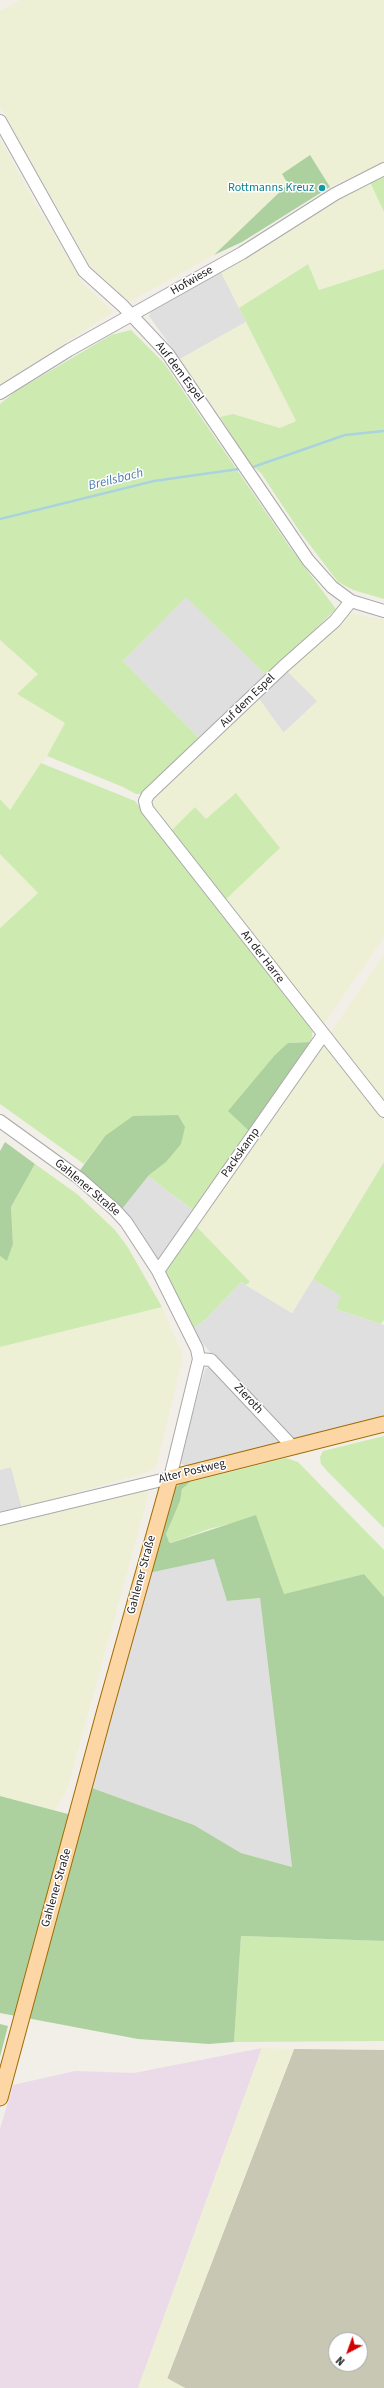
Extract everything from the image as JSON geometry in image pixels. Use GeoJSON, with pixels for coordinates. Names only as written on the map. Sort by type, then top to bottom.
{"type":"FeatureCollection","features":[{"type":"Feature","properties":{"kind":"main road","name":"Alter Postweg"},"geometry":{"type":"LineString","coordinates":[[170,1478],[384,1424]]}},
{"type":"Feature","properties":{"kind":"main road","name":"Gahlener Straße"},"geometry":{"type":"LineString","coordinates":[[0,2098],[25,2000],[170,1478]]}},
{"type":"Feature","properties":{"kind":"street","name":"Auf dem Espel"},"geometry":{"type":"LineString","coordinates":[[0,121],[84,271],[168,354],[308,560],[332,587],[351,602],[384,611]]}},
{"type":"Feature","properties":{"kind":"street","name":"Hofwiese"},"geometry":{"type":"LineString","coordinates":[[0,393],[31,372],[242,253],[335,194],[384,169]]}},
{"type":"Feature","properties":{"kind":"street","name":"Auf dem Espel"},"geometry":{"type":"LineString","coordinates":[[145,801],[148,795],[284,666],[335,621],[351,602]]}},
{"type":"Feature","properties":{"kind":"street","name":"An der Harre"},"geometry":{"type":"LineString","coordinates":[[145,801],[147,809],[384,1111]]}},
{"type":"Feature","properties":{"kind":"street","name":"Packskamp"},"geometry":{"type":"LineString","coordinates":[[158,1271],[323,1035]]}},
{"type":"Feature","properties":{"kind":"street","name":"Gahlener Straße"},"geometry":{"type":"LineString","coordinates":[[0,1121],[79,1178],[115,1210],[136,1235],[158,1271],[197,1348],[199,1359],[170,1478]]}},
{"type":"Feature","properties":{"kind":"street","name":"Zieroth"},"geometry":{"type":"LineString","coordinates":[[199,1359],[211,1360],[293,1447]]}},
{"type":"Feature","properties":{"kind":"street","name":"Alter Postweg"},"geometry":{"type":"LineString","coordinates":[[0,1519],[170,1478]]}},
{"type":"Feature","properties":{"kind":"shaded area"},"geometry":{"type":"Polygon","coordinates":[[[21,0],[384,0],[384,162],[330,187],[310,155],[282,174],[288,184],[214,255],[129,302],[90,266],[0,107],[0,11],[21,0]]]}},
{"type":"Feature","properties":{"kind":"shaded area"},"geometry":{"type":"Polygon","coordinates":[[[0,139],[35,203],[83,283],[113,312],[0,385],[0,139]]]}},
{"type":"Feature","properties":{"kind":"shaded area"},"geometry":{"type":"Polygon","coordinates":[[[370,182],[384,212],[384,269],[319,290],[307,264],[239,308],[221,272],[252,255],[339,197],[370,182]]]}},
{"type":"Feature","properties":{"kind":"shaded area"},"geometry":{"type":"Polygon","coordinates":[[[221,272],[246,322],[180,359],[149,316],[151,312],[221,272]]]}},
{"type":"Feature","properties":{"kind":"shaded area"},"geometry":{"type":"Polygon","coordinates":[[[246,322],[296,421],[280,428],[233,414],[220,417],[180,359],[246,322]]]}},
{"type":"Feature","properties":{"kind":"shaded area"},"geometry":{"type":"Polygon","coordinates":[[[186,596],[267,676],[200,739],[123,661],[186,596]]]}},
{"type":"Feature","properties":{"kind":"shaded area"},"geometry":{"type":"Polygon","coordinates":[[[350,613],[384,620],[384,937],[322,1027],[223,902],[280,848],[206,819],[195,807],[169,833],[157,819],[149,798],[257,696],[284,733],[317,701],[284,668],[350,613]]]}},
{"type":"Feature","properties":{"kind":"shaded area"},"geometry":{"type":"Polygon","coordinates":[[[0,640],[38,674],[18,695],[66,723],[47,756],[10,810],[0,799],[0,640]]]}},
{"type":"Feature","properties":{"kind":"shaded area"},"geometry":{"type":"Polygon","coordinates":[[[284,668],[318,701],[283,733],[257,696],[284,668]]]}},
{"type":"Feature","properties":{"kind":"shaded area"},"geometry":{"type":"Polygon","coordinates":[[[0,854],[38,893],[0,928],[0,854]]]}},
{"type":"Feature","properties":{"kind":"shaded area"},"geometry":{"type":"Polygon","coordinates":[[[384,954],[384,1106],[328,1036],[384,954]]]}},
{"type":"Feature","properties":{"kind":"shaded area"},"geometry":{"type":"Polygon","coordinates":[[[328,1046],[384,1117],[384,1162],[292,1313],[246,1285],[250,1282],[197,1227],[318,1047],[328,1046]]]}},
{"type":"Feature","properties":{"kind":"shaded area"},"geometry":{"type":"Polygon","coordinates":[[[148,1176],[197,1213],[160,1260],[156,1258],[122,1209],[148,1176]]]}},
{"type":"Feature","properties":{"kind":"shaded area"},"geometry":{"type":"Polygon","coordinates":[[[313,1279],[342,1296],[336,1309],[384,1325],[384,1417],[294,1442],[214,1357],[199,1339],[194,1328],[206,1319],[241,1282],[292,1313],[313,1279]]]}},
{"type":"Feature","properties":{"kind":"shaded area"},"geometry":{"type":"Polygon","coordinates":[[[162,1307],[181,1351],[182,1362],[156,1467],[148,1472],[22,1508],[11,1467],[0,1470],[0,1347],[162,1307]]]}},
{"type":"Feature","properties":{"kind":"shaded area"},"geometry":{"type":"Polygon","coordinates":[[[211,1366],[281,1440],[280,1443],[186,1467],[181,1463],[180,1459],[205,1369],[211,1366]]]}},
{"type":"Feature","properties":{"kind":"shaded area"},"geometry":{"type":"Polygon","coordinates":[[[11,1467],[22,1508],[0,1513],[0,1470],[11,1467]]]}},
{"type":"Feature","properties":{"kind":"shaded area"},"geometry":{"type":"Polygon","coordinates":[[[146,1489],[149,1493],[67,1790],[55,1810],[0,1796],[0,1523],[146,1489]]]}},
{"type":"Feature","properties":{"kind":"shaded area"},"geometry":{"type":"Polygon","coordinates":[[[214,1559],[227,1601],[260,1598],[292,1867],[241,1853],[194,1825],[92,1788],[149,1573],[214,1559]]]}},
{"type":"Feature","properties":{"kind":"shaded area"},"geometry":{"type":"Polygon","coordinates":[[[262,2048],[138,2388],[0,2388],[0,2129],[13,2085],[75,2071],[134,2073],[262,2048]]]}},
{"type":"Feature","properties":{"kind":"shaded area"},"geometry":{"type":"Polygon","coordinates":[[[262,2048],[294,2049],[167,2378],[185,2388],[138,2388],[262,2048]]]}},
{"type":"Feature","properties":{"kind":"shaded area"},"geometry":{"type":"Polygon","coordinates":[[[294,2049],[384,2050],[384,2388],[185,2388],[167,2379],[294,2049]]]}},
{"type":"Feature","properties":{"kind":"green space"},"geometry":{"type":"Polygon","coordinates":[[[310,155],[330,187],[242,242],[214,255],[288,184],[282,174],[310,155]]]}},
{"type":"Feature","properties":{"kind":"green space"},"geometry":{"type":"Polygon","coordinates":[[[384,176],[384,212],[370,182],[384,176]]]}},
{"type":"Feature","properties":{"kind":"green space"},"geometry":{"type":"Polygon","coordinates":[[[308,264],[319,290],[384,269],[384,599],[353,590],[338,582],[300,532],[261,473],[251,465],[220,417],[233,414],[280,428],[296,421],[239,308],[308,264]]]}},
{"type":"Feature","properties":{"kind":"green space"},"geometry":{"type":"Polygon","coordinates":[[[131,330],[164,363],[289,546],[336,609],[267,676],[186,597],[123,661],[200,739],[142,794],[136,794],[123,787],[47,756],[65,723],[17,694],[38,674],[0,640],[0,404],[16,391],[111,335],[131,330]]]}},
{"type":"Feature","properties":{"kind":"green space"},"geometry":{"type":"Polygon","coordinates":[[[41,763],[135,801],[313,1029],[311,1042],[289,1043],[229,1111],[250,1132],[197,1213],[148,1176],[105,1136],[84,1164],[0,1104],[0,928],[38,893],[0,854],[0,799],[10,810],[41,763]]]}},
{"type":"Feature","properties":{"kind":"green space"},"geometry":{"type":"Polygon","coordinates":[[[236,793],[280,848],[223,902],[169,833],[195,807],[206,819],[236,793]]]}},
{"type":"Feature","properties":{"kind":"green space"},"geometry":{"type":"Polygon","coordinates":[[[311,1042],[250,1132],[228,1111],[275,1055],[288,1043],[311,1042]]]}},
{"type":"Feature","properties":{"kind":"green space"},"geometry":{"type":"Polygon","coordinates":[[[178,1115],[185,1127],[181,1144],[166,1162],[149,1175],[122,1209],[78,1173],[105,1136],[133,1116],[178,1115]]]}},
{"type":"Feature","properties":{"kind":"green space"},"geometry":{"type":"Polygon","coordinates":[[[5,1142],[35,1164],[11,1207],[13,1244],[7,1261],[0,1256],[0,1151],[5,1142]]]}},
{"type":"Feature","properties":{"kind":"green space"},"geometry":{"type":"Polygon","coordinates":[[[384,1162],[384,1320],[381,1324],[336,1309],[341,1296],[313,1279],[384,1162]]]}},
{"type":"Feature","properties":{"kind":"green space"},"geometry":{"type":"Polygon","coordinates":[[[35,1164],[77,1194],[115,1230],[127,1246],[162,1307],[0,1347],[0,1256],[7,1260],[13,1244],[11,1207],[35,1164]]]}},
{"type":"Feature","properties":{"kind":"green space"},"geometry":{"type":"Polygon","coordinates":[[[197,1227],[250,1282],[246,1285],[241,1282],[206,1319],[194,1328],[164,1271],[197,1227]]]}},
{"type":"Feature","properties":{"kind":"green space"},"geometry":{"type":"Polygon","coordinates":[[[384,1436],[384,1528],[328,1472],[321,1464],[320,1457],[323,1451],[384,1436]]]}},
{"type":"Feature","properties":{"kind":"green space"},"geometry":{"type":"Polygon","coordinates":[[[286,1458],[298,1462],[384,1550],[384,1597],[364,1574],[284,1594],[256,1517],[209,1529],[171,1543],[167,1539],[166,1534],[184,1485],[190,1482],[286,1458]]]}},
{"type":"Feature","properties":{"kind":"green space"},"geometry":{"type":"Polygon","coordinates":[[[187,1478],[190,1482],[182,1489],[180,1501],[166,1534],[169,1542],[171,1543],[256,1515],[284,1594],[364,1574],[384,1597],[384,1941],[241,1936],[234,2042],[209,2044],[138,2039],[0,2013],[0,1796],[83,1818],[92,1788],[194,1825],[241,1853],[292,1867],[260,1598],[227,1601],[214,1559],[149,1573],[172,1490],[187,1478]]]}},
{"type":"Feature","properties":{"kind":"green space"},"geometry":{"type":"Polygon","coordinates":[[[241,1936],[384,1941],[384,2041],[234,2042],[241,1936]]]}},
{"type":"Feature","properties":{"kind":"green space"},"geometry":{"type":"Polygon","coordinates":[[[0,2024],[8,2026],[0,2057],[0,2024]]]}},
{"type":"Feature","properties":{"kind":"waterway","name":"Breilsbach"},"geometry":{"type":"LineString","coordinates":[[253,467],[345,435],[384,431]]}},
{"type":"Feature","properties":{"kind":"waterway","name":"Breilsbach"},"geometry":{"type":"LineString","coordinates":[[0,519],[154,481],[239,469]]}},
{"type":"Feature","properties":{"kind":"place","name":"Rottmanns Kreuz"},"geometry":{"type":"Point","coordinates":[322,188]}}]}
